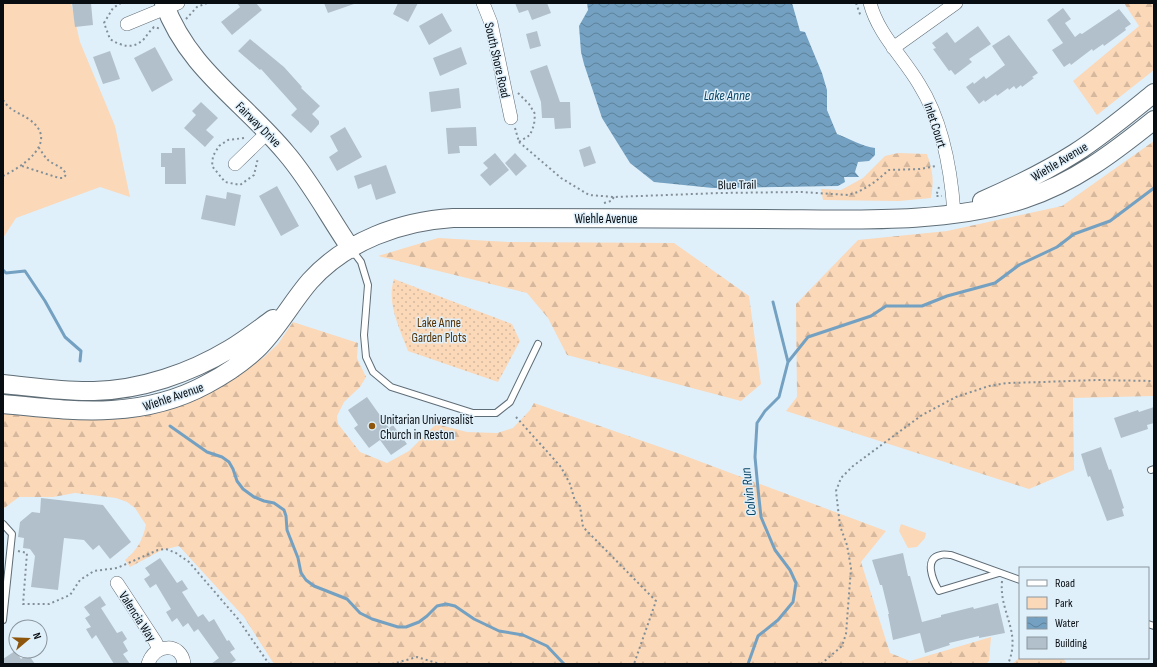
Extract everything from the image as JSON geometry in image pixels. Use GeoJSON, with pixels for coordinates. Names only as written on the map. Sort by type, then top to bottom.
{"type":"FeatureCollection","features":[{"type":"Feature","properties":{"kind":"main road","name":"Fairway Drive"},"geometry":{"type":"LineString","coordinates":[[169,5],[179,36],[193,57],[209,75],[268,132],[301,172],[351,249]]}},
{"type":"Feature","properties":{"kind":"main road","name":"Wiehle Avenue"},"geometry":{"type":"LineString","coordinates":[[954,213],[1028,180],[1069,157],[1093,141],[1154,94]]}},
{"type":"Feature","properties":{"kind":"main road","name":"Wiehle Avenue"},"geometry":{"type":"LineString","coordinates":[[3,404],[53,409],[100,411],[132,409],[170,399],[206,385],[234,367],[256,350],[275,328],[288,308],[323,268],[351,249],[392,230],[413,223],[430,219],[453,218],[840,219],[911,217],[954,213],[1009,203],[1052,188],[1076,177],[1098,164],[1154,120]]}},
{"type":"Feature","properties":{"kind":"main road","name":"Wiehle Avenue"},"geometry":{"type":"LineString","coordinates":[[3,384],[74,391],[94,391],[123,388],[147,383],[178,374],[209,361],[230,349],[288,308]]}},
{"type":"Feature","properties":{"kind":"street","name":"South Shore Road"},"geometry":{"type":"LineString","coordinates":[[483,3],[491,23],[511,118]]}},
{"type":"Feature","properties":{"kind":"street","name":"Inlet Court"},"geometry":{"type":"LineString","coordinates":[[870,3],[876,20],[893,48],[919,83],[937,119],[943,141],[954,213]]}},
{"type":"Feature","properties":{"kind":"street"},"geometry":{"type":"LineString","coordinates":[[893,48],[956,3]]}},
{"type":"Feature","properties":{"kind":"street"},"geometry":{"type":"LineString","coordinates":[[127,24],[169,5]]}},
{"type":"Feature","properties":{"kind":"street"},"geometry":{"type":"LineString","coordinates":[[235,164],[268,132]]}},
{"type":"Feature","properties":{"kind":"street","name":"Valencia Way"},"geometry":{"type":"LineString","coordinates":[[117,583],[155,641],[159,650]]}},
{"type":"Feature","properties":{"kind":"street","name":"Valencia Way"},"geometry":{"type":"LineString","coordinates":[[148,664],[150,656],[159,650],[168,648],[178,652],[184,659],[184,664]]}},
{"type":"Feature","properties":{"kind":"lane"},"geometry":{"type":"LineString","coordinates":[[351,249],[361,262],[368,285],[364,335],[366,357],[373,372],[391,387],[473,414],[496,412],[510,402],[538,344]]}},
{"type":"Feature","properties":{"kind":"lane"},"geometry":{"type":"LineString","coordinates":[[3,524],[12,534],[3,620]]}},
{"type":"Feature","properties":{"kind":"lane"},"geometry":{"type":"LineString","coordinates":[[1001,573],[939,591],[934,584],[930,566],[933,560],[940,555],[951,555],[1001,573],[1019,580]]}},
{"type":"Feature","properties":{"kind":"path"},"geometry":{"type":"LineString","coordinates":[[121,3],[113,8],[104,23],[110,40],[121,46],[133,46],[143,41],[154,27],[162,29]]}},
{"type":"Feature","properties":{"kind":"path"},"geometry":{"type":"LineString","coordinates":[[189,25],[186,20],[197,7],[206,3]]}},
{"type":"Feature","properties":{"kind":"path"},"geometry":{"type":"LineString","coordinates":[[856,3],[862,17]]}},
{"type":"Feature","properties":{"kind":"path","name":"Blue Trail"},"geometry":{"type":"LineString","coordinates":[[518,93],[530,104],[535,114],[534,125],[530,134],[519,142],[561,178],[589,195],[628,197],[720,193],[794,192],[848,194],[858,192],[876,181],[889,170],[920,169],[936,166],[935,159]]}},
{"type":"Feature","properties":{"kind":"path"},"geometry":{"type":"LineString","coordinates":[[3,100],[7,106],[15,112],[31,120],[39,130],[41,138],[39,148],[36,153],[22,166],[3,176]]}},
{"type":"Feature","properties":{"kind":"path"},"geometry":{"type":"LineString","coordinates":[[212,166],[213,156],[219,146],[228,140],[245,137]]}},
{"type":"Feature","properties":{"kind":"path"},"geometry":{"type":"LineString","coordinates":[[22,166],[59,178],[63,178],[66,175],[65,171],[53,165],[46,158],[39,148]]}},
{"type":"Feature","properties":{"kind":"path"},"geometry":{"type":"LineString","coordinates":[[821,664],[842,646],[846,634],[851,568],[847,545],[840,526],[836,491],[842,478],[853,466],[922,415],[956,397],[989,386],[1007,383],[1097,380],[1154,381]]}},
{"type":"Feature","properties":{"kind":"path"},"geometry":{"type":"LineString","coordinates":[[516,417],[561,467],[570,484],[575,501],[580,506],[583,527],[656,601],[634,664]]}},
{"type":"Feature","properties":{"kind":"path"},"geometry":{"type":"LineString","coordinates":[[18,545],[18,551],[27,553],[23,604],[49,604],[70,595],[80,580],[94,571],[117,568],[158,550],[166,549],[176,553],[189,562],[238,620],[269,664]]}},
{"type":"Feature","properties":{"kind":"path"},"geometry":{"type":"LineString","coordinates":[[1001,573],[1001,592],[1013,632],[1014,644],[1008,664]]}},
{"type":"Feature","properties":{"kind":"path"},"geometry":{"type":"LineString","coordinates":[[392,664],[417,657],[440,664]]}},
{"type":"Feature","properties":{"kind":"green space"},"geometry":{"type":"Polygon","coordinates":[[[3,3],[71,3],[80,42],[115,126],[130,197],[100,187],[16,218],[3,238],[3,3]]]}},
{"type":"Feature","properties":{"kind":"green space"},"geometry":{"type":"Polygon","coordinates":[[[1124,3],[1154,3],[1154,70],[1097,115],[1073,81],[1139,26],[1124,3]]]}},
{"type":"Feature","properties":{"kind":"green space"},"geometry":{"type":"Polygon","coordinates":[[[1154,141],[1154,396],[1073,398],[1074,470],[1029,489],[786,411],[797,397],[796,304],[858,240],[947,231],[1062,206],[1154,141]]]}},
{"type":"Feature","properties":{"kind":"green space"},"geometry":{"type":"Polygon","coordinates":[[[898,153],[927,154],[931,166],[932,176],[931,198],[899,201],[823,200],[821,189],[841,190],[863,178],[885,156],[898,153]]]}},
{"type":"Feature","properties":{"kind":"green space"},"geometry":{"type":"Polygon","coordinates":[[[438,238],[509,242],[674,243],[749,296],[761,384],[741,401],[567,355],[548,318],[527,293],[378,256],[438,238]]]}},
{"type":"Feature","properties":{"kind":"green space","name":"Lake Anne Garden Plots"},"geometry":{"type":"Polygon","coordinates":[[[394,279],[512,324],[520,341],[498,382],[408,351],[393,307],[392,288],[394,279]]]}},
{"type":"Feature","properties":{"kind":"green space"},"geometry":{"type":"Polygon","coordinates":[[[293,322],[358,343],[357,358],[366,377],[360,387],[344,402],[337,416],[338,424],[360,452],[387,463],[409,451],[436,424],[467,432],[497,433],[513,428],[530,410],[534,403],[680,454],[886,531],[861,562],[890,653],[910,661],[991,637],[989,661],[986,664],[274,664],[244,617],[179,546],[162,550],[130,567],[125,560],[139,544],[146,525],[135,508],[127,502],[116,498],[75,493],[53,497],[19,497],[3,509],[3,412],[208,393],[263,358],[278,344],[293,322]]]}},
{"type":"Feature","properties":{"kind":"green space"},"geometry":{"type":"Polygon","coordinates":[[[901,524],[926,533],[925,538],[917,547],[908,548],[899,531],[901,524]]]}},
{"type":"Feature","properties":{"kind":"green space"},"geometry":{"type":"Polygon","coordinates":[[[1019,658],[1064,659],[1067,664],[1012,664],[1019,658]]]}},
{"type":"Feature","properties":{"kind":"water","name":"Lake Anne"},"geometry":{"type":"Polygon","coordinates":[[[587,3],[792,3],[800,31],[805,32],[822,73],[827,90],[827,110],[837,134],[875,148],[875,155],[869,161],[858,162],[855,172],[859,177],[844,177],[845,182],[838,186],[713,188],[654,182],[630,163],[602,118],[581,52],[579,26],[588,10],[587,3]]]}},
{"type":"Feature","properties":{"kind":"building"},"geometry":{"type":"Polygon","coordinates":[[[72,3],[91,3],[93,25],[75,27],[72,3]]]}},
{"type":"Feature","properties":{"kind":"building"},"geometry":{"type":"Polygon","coordinates":[[[237,3],[256,3],[262,10],[232,35],[221,22],[240,7],[237,3]]]}},
{"type":"Feature","properties":{"kind":"building"},"geometry":{"type":"Polygon","coordinates":[[[324,3],[354,3],[354,4],[328,13],[324,3]]]}},
{"type":"Feature","properties":{"kind":"building"},"geometry":{"type":"Polygon","coordinates":[[[398,3],[418,3],[408,22],[393,14],[398,3]]]}},
{"type":"Feature","properties":{"kind":"building"},"geometry":{"type":"Polygon","coordinates":[[[515,3],[547,3],[551,13],[532,20],[528,10],[519,13],[515,3]]]}},
{"type":"Feature","properties":{"kind":"building"},"geometry":{"type":"Polygon","coordinates":[[[1063,8],[1071,19],[1065,23],[1075,37],[1080,33],[1082,34],[1119,9],[1131,24],[1125,28],[1126,30],[1104,46],[1103,44],[1093,51],[1092,49],[1071,65],[1070,63],[1064,67],[1052,50],[1063,43],[1047,20],[1063,8]]]}},
{"type":"Feature","properties":{"kind":"building"},"geometry":{"type":"Polygon","coordinates":[[[442,13],[452,31],[429,45],[419,26],[442,13]]]}},
{"type":"Feature","properties":{"kind":"building"},"geometry":{"type":"Polygon","coordinates":[[[978,26],[991,44],[969,59],[972,62],[955,75],[951,70],[949,71],[933,49],[936,48],[932,43],[947,32],[955,43],[978,26]]]}},
{"type":"Feature","properties":{"kind":"building"},"geometry":{"type":"Polygon","coordinates":[[[537,31],[541,46],[530,49],[526,34],[537,31]]]}},
{"type":"Feature","properties":{"kind":"building"},"geometry":{"type":"Polygon","coordinates":[[[1009,35],[1038,73],[1022,87],[1021,85],[1016,89],[1014,86],[1009,90],[1008,88],[997,96],[996,94],[985,102],[984,100],[979,104],[966,87],[973,82],[974,84],[984,76],[986,79],[1005,65],[992,46],[1009,35]]]}},
{"type":"Feature","properties":{"kind":"building"},"geometry":{"type":"Polygon","coordinates":[[[250,39],[284,67],[302,87],[301,88],[320,106],[312,114],[319,121],[319,124],[311,133],[291,115],[297,109],[261,69],[260,70],[238,51],[250,39]]]}},
{"type":"Feature","properties":{"kind":"building"},"geometry":{"type":"Polygon","coordinates":[[[155,47],[173,80],[152,92],[134,58],[155,47]]]}},
{"type":"Feature","properties":{"kind":"building"},"geometry":{"type":"Polygon","coordinates":[[[461,47],[467,64],[440,76],[433,58],[461,47]]]}},
{"type":"Feature","properties":{"kind":"building"},"geometry":{"type":"Polygon","coordinates":[[[110,51],[120,79],[103,84],[93,57],[110,51]]]}},
{"type":"Feature","properties":{"kind":"building"},"geometry":{"type":"Polygon","coordinates":[[[547,65],[560,102],[570,102],[571,128],[555,129],[554,118],[542,118],[541,102],[530,71],[547,65]]]}},
{"type":"Feature","properties":{"kind":"building"},"geometry":{"type":"Polygon","coordinates":[[[459,88],[461,108],[431,112],[429,92],[459,88]]]}},
{"type":"Feature","properties":{"kind":"building"},"geometry":{"type":"Polygon","coordinates":[[[201,102],[218,118],[206,130],[214,137],[205,147],[184,128],[196,115],[192,111],[201,102]]]}},
{"type":"Feature","properties":{"kind":"building"},"geometry":{"type":"Polygon","coordinates":[[[345,127],[362,157],[337,171],[329,157],[338,151],[330,136],[345,127]]]}},
{"type":"Feature","properties":{"kind":"building"},"geometry":{"type":"Polygon","coordinates":[[[476,127],[477,146],[459,146],[460,153],[448,154],[446,128],[476,127]]]}},
{"type":"Feature","properties":{"kind":"building"},"geometry":{"type":"Polygon","coordinates":[[[590,146],[596,163],[584,167],[579,150],[590,146]]]}},
{"type":"Feature","properties":{"kind":"building"},"geometry":{"type":"Polygon","coordinates":[[[172,148],[185,148],[186,184],[165,184],[165,167],[161,167],[161,153],[172,153],[172,148]]]}},
{"type":"Feature","properties":{"kind":"building"},"geometry":{"type":"Polygon","coordinates":[[[495,153],[509,170],[490,186],[480,175],[488,168],[483,163],[495,153]]]}},
{"type":"Feature","properties":{"kind":"building"},"geometry":{"type":"Polygon","coordinates":[[[515,153],[527,166],[516,176],[505,163],[515,153]]]}},
{"type":"Feature","properties":{"kind":"building"},"geometry":{"type":"Polygon","coordinates":[[[386,165],[396,193],[376,200],[371,184],[358,189],[354,176],[386,165]]]}},
{"type":"Feature","properties":{"kind":"building"},"geometry":{"type":"Polygon","coordinates":[[[277,186],[299,226],[281,236],[259,196],[277,186]]]}},
{"type":"Feature","properties":{"kind":"building"},"geometry":{"type":"Polygon","coordinates":[[[227,192],[241,195],[235,226],[201,219],[206,195],[226,199],[227,192]]]}},
{"type":"Feature","properties":{"kind":"building","name":"Unitarian Universalist Church in Reston"},"geometry":{"type":"Polygon","coordinates":[[[367,397],[389,428],[393,425],[407,444],[391,455],[380,440],[369,448],[354,428],[358,425],[348,410],[367,397]]]}},
{"type":"Feature","properties":{"kind":"building"},"geometry":{"type":"Polygon","coordinates":[[[1154,407],[1154,423],[1147,425],[1148,429],[1121,438],[1114,418],[1138,410],[1139,412],[1154,407]]]}},
{"type":"Feature","properties":{"kind":"building"},"geometry":{"type":"Polygon","coordinates":[[[1101,447],[1109,470],[1111,469],[1124,508],[1122,509],[1124,516],[1107,521],[1090,476],[1088,477],[1081,454],[1101,447]]]}},
{"type":"Feature","properties":{"kind":"building"},"geometry":{"type":"Polygon","coordinates":[[[41,498],[103,505],[131,542],[110,559],[99,545],[93,550],[84,540],[64,538],[58,590],[31,587],[35,556],[30,549],[23,548],[24,538],[18,537],[20,522],[32,512],[40,513],[41,498]]]}},
{"type":"Feature","properties":{"kind":"building"},"geometry":{"type":"Polygon","coordinates":[[[903,553],[908,576],[910,576],[922,622],[941,617],[941,615],[973,607],[974,609],[998,603],[1005,633],[979,638],[979,636],[949,643],[950,645],[925,653],[920,633],[893,640],[882,585],[880,585],[872,560],[903,553]]]}},
{"type":"Feature","properties":{"kind":"building"},"geometry":{"type":"Polygon","coordinates":[[[160,558],[177,583],[182,580],[188,589],[182,592],[198,617],[203,614],[209,622],[214,619],[227,641],[229,640],[235,649],[230,652],[236,660],[230,664],[211,664],[219,658],[198,629],[194,632],[188,623],[183,627],[177,618],[172,622],[166,612],[171,609],[156,584],[150,588],[144,579],[150,575],[145,568],[160,558]]]}},
{"type":"Feature","properties":{"kind":"building"},"geometry":{"type":"Polygon","coordinates":[[[100,596],[106,605],[101,608],[117,633],[122,631],[127,639],[123,642],[128,651],[123,654],[130,664],[114,664],[96,635],[92,639],[86,629],[91,627],[85,618],[90,615],[84,607],[100,596]]]}},
{"type":"Feature","properties":{"kind":"building"},"geometry":{"type":"Polygon","coordinates":[[[8,656],[8,659],[32,659],[35,664],[3,664],[3,659],[8,656]]]}},
{"type":"Feature","properties":{"kind":"waterway"},"geometry":{"type":"LineString","coordinates":[[788,362],[808,337],[871,316],[886,306],[922,306],[947,296],[995,283],[1019,265],[1057,247],[1074,234],[1110,221],[1154,188]]}},
{"type":"Feature","properties":{"kind":"waterway"},"geometry":{"type":"LineString","coordinates":[[3,270],[6,273],[25,271],[45,301],[65,337],[81,351],[80,361]]}},
{"type":"Feature","properties":{"kind":"waterway","name":"Colvin Run"},"geometry":{"type":"LineString","coordinates":[[748,664],[758,636],[778,620],[793,602],[796,583],[790,570],[775,550],[761,517],[755,457],[757,423],[765,411],[779,397],[788,362],[773,302]]}},
{"type":"Feature","properties":{"kind":"waterway"},"geometry":{"type":"LineString","coordinates":[[170,426],[207,452],[222,457],[229,462],[237,481],[243,489],[254,497],[274,503],[284,510],[287,530],[298,558],[301,573],[306,580],[314,586],[347,599],[360,613],[372,619],[398,627],[406,627],[419,622],[437,606],[446,604],[455,606],[474,619],[499,631],[523,635],[547,646],[564,664]]}},
{"type":"Feature","properties":{"kind":"place","name":"Unitarian Universalist Church in Reston"},"geometry":{"type":"Point","coordinates":[372,426]}}]}
